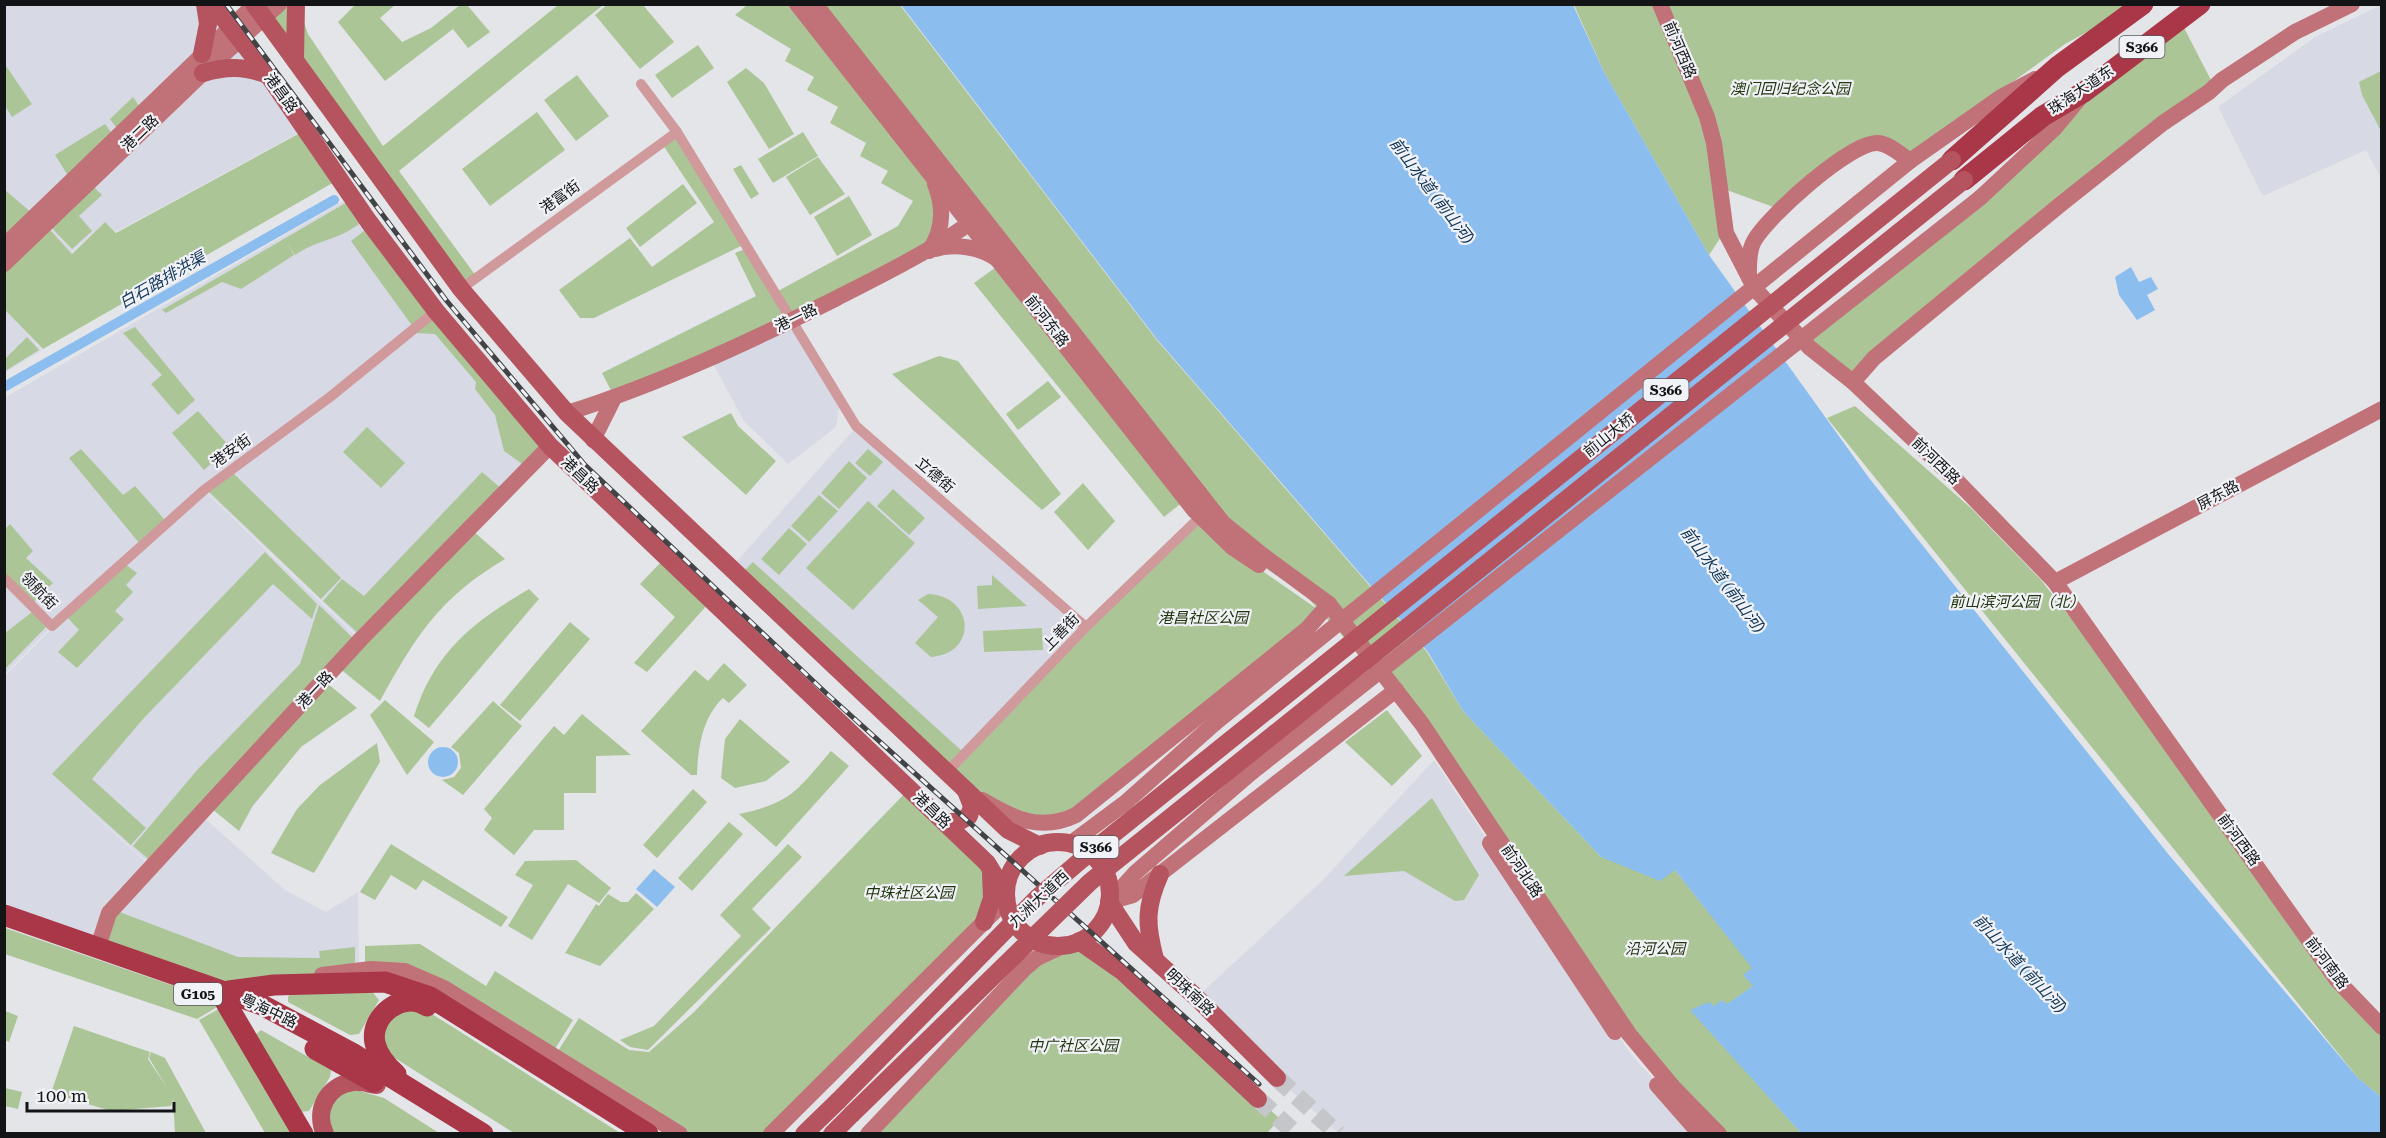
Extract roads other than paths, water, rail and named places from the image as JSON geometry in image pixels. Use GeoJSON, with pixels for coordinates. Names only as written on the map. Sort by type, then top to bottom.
{"type":"FeatureCollection","features":[{"type":"Feature","properties":{"kind":"highway","name":"珠海大道东"},"geometry":{"type":"LineString","coordinates":[[1952,160],[2057,68],[2143,4]]}},
{"type":"Feature","properties":{"kind":"highway","name":"珠海大道东"},"geometry":{"type":"LineString","coordinates":[[1964,180],[2043,116],[2084,92],[2200,4]]}},
{"type":"Feature","properties":{"kind":"highway","name":"粤海中路"},"geometry":{"type":"LineString","coordinates":[[4,915],[98,947],[225,997],[380,1086],[456,1134]]}},
{"type":"Feature","properties":{"kind":"highway","name":"粤海中路"},"geometry":{"type":"LineString","coordinates":[[4,928],[225,997],[262,1005],[352,1053],[483,1134]]}},
{"type":"Feature","properties":{"kind":"highway"},"geometry":{"type":"LineString","coordinates":[[303,1134],[225,997],[274,985],[385,982],[429,997],[648,1134]]}},
{"type":"Feature","properties":{"kind":"highway"},"geometry":{"type":"LineString","coordinates":[[414,1091],[386,1064],[375,1043],[374,1032],[379,1018],[390,1007],[403,1002],[423,1003],[630,1134]]}},
{"type":"Feature","properties":{"kind":"main road"},"geometry":{"type":"LineString","coordinates":[[202,54],[208,24],[205,4]]}},
{"type":"Feature","properties":{"kind":"main road","name":"港昌路"},"geometry":{"type":"LineString","coordinates":[[212,4],[268,75],[369,222],[436,311],[550,446],[987,863],[1006,894]]}},
{"type":"Feature","properties":{"kind":"main road","name":"港二路"},"geometry":{"type":"LineString","coordinates":[[6,251],[203,73],[257,8],[279,4]]}},
{"type":"Feature","properties":{"kind":"main road"},"geometry":{"type":"LineString","coordinates":[[296,4],[296,59]]}},
{"type":"Feature","properties":{"kind":"main road","name":"前河东路"},"geometry":{"type":"LineString","coordinates":[[797,4],[1201,516],[1232,547],[1307,599],[1326,608]]}},
{"type":"Feature","properties":{"kind":"main road","name":"前河东路"},"geometry":{"type":"LineString","coordinates":[[815,4],[1223,523],[1326,608]]}},
{"type":"Feature","properties":{"kind":"main road","name":"前河西路"},"geometry":{"type":"LineString","coordinates":[[1660,4],[1707,117],[1714,143],[1726,233],[1755,289],[1810,348],[1853,382],[1956,480],[2055,582],[2278,894]]}},
{"type":"Feature","properties":{"kind":"main road"},"geometry":{"type":"LineString","coordinates":[[1853,382],[1874,358],[2163,123],[2209,92],[2222,80],[2295,32],[2352,4]]}},
{"type":"Feature","properties":{"kind":"main road","name":"港昌路"},"geometry":{"type":"LineString","coordinates":[[257,8],[461,289],[567,413],[1008,830],[1040,846]]}},
{"type":"Feature","properties":{"kind":"main road","name":"港二路"},"geometry":{"type":"LineString","coordinates":[[6,251],[202,54],[235,34]]}},
{"type":"Feature","properties":{"kind":"main road"},"geometry":{"type":"LineString","coordinates":[[203,73],[232,67],[253,69],[268,75]]}},
{"type":"Feature","properties":{"kind":"main road"},"geometry":{"type":"LineString","coordinates":[[1070,844],[1125,803],[1215,723],[1910,161],[2001,97],[2057,68]]}},
{"type":"Feature","properties":{"kind":"main road"},"geometry":{"type":"LineString","coordinates":[[868,1134],[1025,968],[1037,958],[1071,944],[1099,925],[1109,902],[1135,873],[1252,772],[1980,198],[2055,128],[2084,92]]}},
{"type":"Feature","properties":{"kind":"main road"},"geometry":{"type":"LineString","coordinates":[[1749,278],[1752,244],[1759,233],[1786,204],[1849,153],[1879,143],[1887,145],[1910,161]]}},
{"type":"Feature","properties":{"kind":"main road","name":"前山大桥"},"geometry":{"type":"LineString","coordinates":[[1379,621],[1952,160]]}},
{"type":"Feature","properties":{"kind":"main road"},"geometry":{"type":"LineString","coordinates":[[922,163],[940,197],[942,213],[936,241],[929,251]]}},
{"type":"Feature","properties":{"kind":"main road","name":"前山大桥"},"geometry":{"type":"LineString","coordinates":[[1392,642],[1964,180]]}},
{"type":"Feature","properties":{"kind":"main road","name":"港一路"},"geometry":{"type":"LineString","coordinates":[[567,413],[614,398],[791,321],[929,251],[970,223]]}},
{"type":"Feature","properties":{"kind":"main road"},"geometry":{"type":"LineString","coordinates":[[929,251],[942,247],[971,248],[992,255],[1000,261]]}},
{"type":"Feature","properties":{"kind":"main road"},"geometry":{"type":"LineString","coordinates":[[593,440],[614,398]]}},
{"type":"Feature","properties":{"kind":"main road","name":"屏东路"},"geometry":{"type":"LineString","coordinates":[[2055,582],[2382,409]]}},
{"type":"Feature","properties":{"kind":"main road","name":"港一路"},"geometry":{"type":"LineString","coordinates":[[98,947],[110,913],[361,639],[550,446]]}},
{"type":"Feature","properties":{"kind":"main road"},"geometry":{"type":"LineString","coordinates":[[966,791],[1024,821],[1050,824],[1076,815],[1307,629],[1326,608]]}},
{"type":"Feature","properties":{"kind":"main road","name":"前河北路"},"geometry":{"type":"LineString","coordinates":[[1326,608],[1480,809],[1629,1034],[1674,1088],[1719,1134]]}},
{"type":"Feature","properties":{"kind":"main road","name":"九洲大道西"},"geometry":{"type":"LineString","coordinates":[[804,1134],[1038,897],[1379,621]]}},
{"type":"Feature","properties":{"kind":"main road","name":"九洲大道西"},"geometry":{"type":"LineString","coordinates":[[832,1134],[1090,882],[1392,642]]}},
{"type":"Feature","properties":{"kind":"main road"},"geometry":{"type":"LineString","coordinates":[[1109,902],[1133,895],[1391,693]]}},
{"type":"Feature","properties":{"kind":"main road","name":"前河北路"},"geometry":{"type":"LineString","coordinates":[[1391,693],[1580,983],[1624,1044],[1700,1134]]}},
{"type":"Feature","properties":{"kind":"main road"},"geometry":{"type":"LineString","coordinates":[[944,822],[958,822],[969,816],[972,806],[966,791]]}},
{"type":"Feature","properties":{"kind":"main road"},"geometry":{"type":"LineString","coordinates":[[1071,944],[1038,941],[1017,926],[1009,911],[1006,894],[1009,878],[1016,864],[1026,853],[1040,846],[1055,843],[1070,844],[1096,859],[1105,872],[1109,886],[1109,902]]}},
{"type":"Feature","properties":{"kind":"main road"},"geometry":{"type":"LineString","coordinates":[[984,922],[993,887],[987,863]]}},
{"type":"Feature","properties":{"kind":"main road"},"geometry":{"type":"LineString","coordinates":[[1155,959],[1147,928],[1148,907],[1160,874]]}},
{"type":"Feature","properties":{"kind":"main road"},"geometry":{"type":"LineString","coordinates":[[771,1134],[984,922],[1006,894]]}},
{"type":"Feature","properties":{"kind":"main road","name":"前河南路"},"geometry":{"type":"LineString","coordinates":[[2278,894],[2337,980],[2382,1027]]}},
{"type":"Feature","properties":{"kind":"main road","name":"明珠南路"},"geometry":{"type":"LineString","coordinates":[[1109,902],[1136,943],[1196,997],[1277,1078]]}},
{"type":"Feature","properties":{"kind":"main road","name":"明珠南路"},"geometry":{"type":"LineString","coordinates":[[1071,944],[1122,971],[1258,1099]]}},
{"type":"Feature","properties":{"kind":"main road"},"geometry":{"type":"LineString","coordinates":[[274,985],[371,969],[405,970],[444,987],[680,1134]]}},
{"type":"Feature","properties":{"kind":"main road"},"geometry":{"type":"LineString","coordinates":[[325,1134],[322,1110],[330,1091],[341,1085],[355,1082],[380,1086]]}},
{"type":"Feature","properties":{"kind":"street"},"geometry":{"type":"LineString","coordinates":[[641,84],[677,132],[791,321]]}},
{"type":"Feature","properties":{"kind":"street","name":"港富街"},"geometry":{"type":"LineString","coordinates":[[461,289],[677,132]]}},
{"type":"Feature","properties":{"kind":"street","name":"港安街"},"geometry":{"type":"LineString","coordinates":[[52,626],[204,490],[330,397],[436,311]]}},
{"type":"Feature","properties":{"kind":"street","name":"立德街"},"geometry":{"type":"LineString","coordinates":[[791,321],[856,426],[1086,627]]}},
{"type":"Feature","properties":{"kind":"street","name":"上善街"},"geometry":{"type":"LineString","coordinates":[[947,772],[1086,627],[1201,516]]}},
{"type":"Feature","properties":{"kind":"street","name":"领航街"},"geometry":{"type":"LineString","coordinates":[[4,578],[52,626]]}},
{"type":"Feature","properties":{"kind":"water","name":"前山水道 (前山河)"},"geometry":{"type":"Polygon","coordinates":[[[901,5],[1573,5],[1604,72],[1709,255],[1869,478],[2169,855],[2358,1078],[2381,1097],[2381,1133],[1801,1133],[1690,1010],[1709,1002],[1714,1006],[1722,1000],[1727,1004],[1753,986],[1743,975],[1752,968],[1675,870],[1660,881],[1601,857],[1463,711],[1428,652],[1156,338],[901,5]]]}},
{"type":"Feature","properties":{"kind":"water"},"geometry":{"type":"Polygon","coordinates":[[[2131,267],[2139,282],[2151,277],[2158,289],[2147,295],[2155,310],[2137,320],[2119,295],[2115,277],[2131,267]]]}},
{"type":"Feature","properties":{"kind":"water"},"geometry":{"type":"Polygon","coordinates":[[[443,747],[454,751],[458,762],[454,773],[443,777],[432,773],[428,762],[432,751],[443,747]]]}},
{"type":"Feature","properties":{"kind":"water"},"geometry":{"type":"Polygon","coordinates":[[[654,869],[675,887],[657,907],[636,889],[654,869]]]}},
{"type":"Feature","properties":{"kind":"waterway","name":"白石路排洪渠"},"geometry":{"type":"LineString","coordinates":[[4,387],[334,200]]}},
{"type":"Feature","properties":{"kind":"tunnel"},"geometry":{"type":"LineString","coordinates":[[1277,1078],[1338,1134]]}},
{"type":"Feature","properties":{"kind":"tunnel"},"geometry":{"type":"LineString","coordinates":[[1258,1099],[1296,1134]]}},
{"type":"Feature","properties":{"kind":"railway"},"geometry":{"type":"LineString","coordinates":[[226,4],[446,300],[585,465],[827,694],[1259,1084]]}},
{"type":"Feature","properties":{"kind":"park label","name":"澳门回归纪念公园"},"geometry":{"type":"Point","coordinates":[1790,89]}},
{"type":"Feature","properties":{"kind":"park label","name":"前山滨河公园（北）"},"geometry":{"type":"Point","coordinates":[2017,602]}},
{"type":"Feature","properties":{"kind":"park label","name":"港昌社区公园"},"geometry":{"type":"Point","coordinates":[1203,618]}},
{"type":"Feature","properties":{"kind":"park label","name":"中珠社区公园"},"geometry":{"type":"Point","coordinates":[909,893]}},
{"type":"Feature","properties":{"kind":"park label","name":"沿河公园"},"geometry":{"type":"Point","coordinates":[1655,949]}},
{"type":"Feature","properties":{"kind":"park label","name":"中广社区公园"},"geometry":{"type":"Point","coordinates":[1073,1046]}}]}
